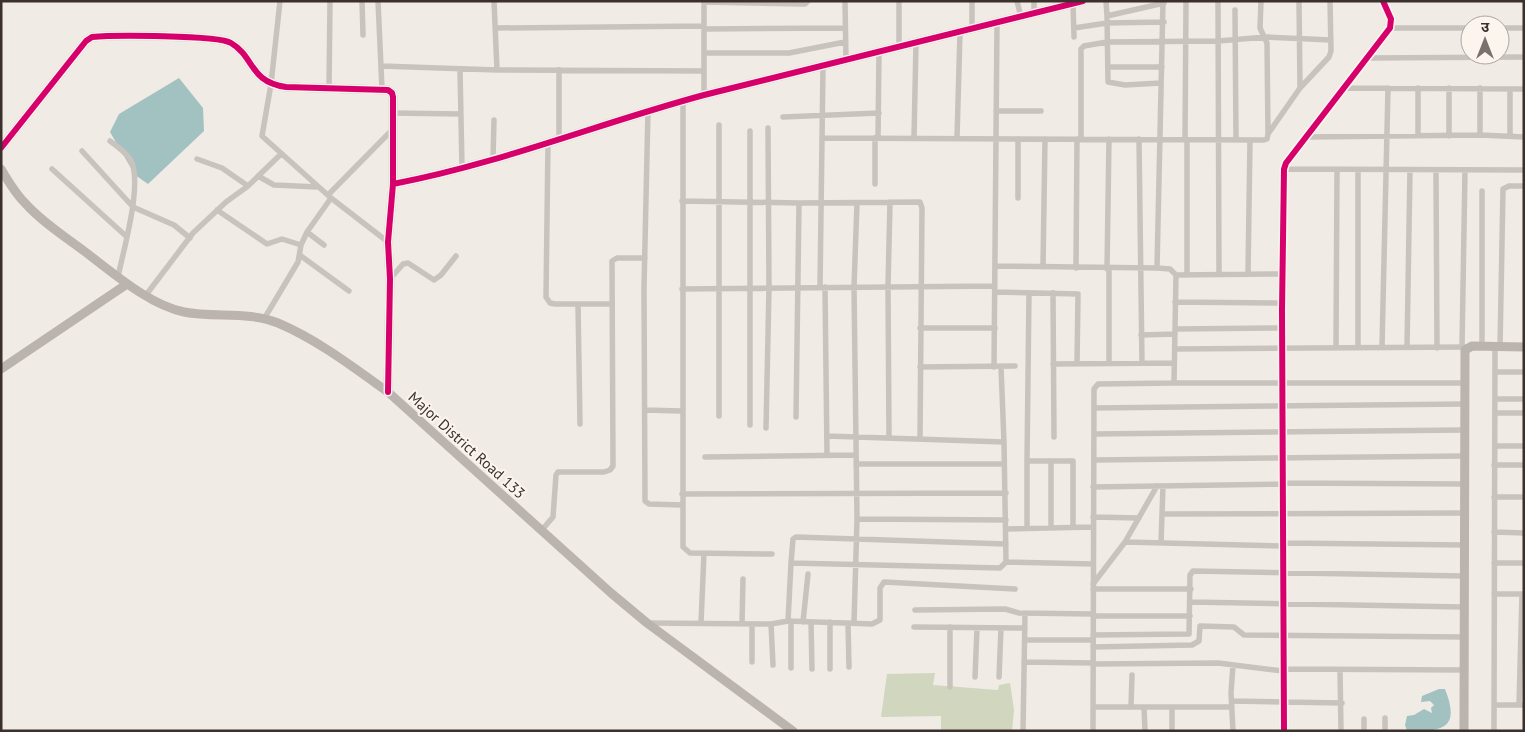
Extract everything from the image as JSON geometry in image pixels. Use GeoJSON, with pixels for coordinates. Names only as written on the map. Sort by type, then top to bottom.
{"type":"FeatureCollection","features":[{"type":"Feature","properties":{"kind":"street"},"geometry":{"type":"LineString","coordinates":[[280,1],[271,84],[262,136],[318,187],[388,242]]}},
{"type":"Feature","properties":{"kind":"street"},"geometry":{"type":"LineString","coordinates":[[330,1],[330,89]]}},
{"type":"Feature","properties":{"kind":"street"},"geometry":{"type":"LineString","coordinates":[[362,1],[363,35]]}},
{"type":"Feature","properties":{"kind":"street"},"geometry":{"type":"LineString","coordinates":[[378,1],[382,89]]}},
{"type":"Feature","properties":{"kind":"street"},"geometry":{"type":"LineString","coordinates":[[494,1],[497,70]]}},
{"type":"Feature","properties":{"kind":"street"},"geometry":{"type":"LineString","coordinates":[[704,95],[704,2],[805,4],[808,1]]}},
{"type":"Feature","properties":{"kind":"street"},"geometry":{"type":"LineString","coordinates":[[845,1],[846,60]]}},
{"type":"Feature","properties":{"kind":"street"},"geometry":{"type":"LineString","coordinates":[[899,47],[900,1]]}},
{"type":"Feature","properties":{"kind":"street"},"geometry":{"type":"LineString","coordinates":[[972,1],[972,28]]}},
{"type":"Feature","properties":{"kind":"street"},"geometry":{"type":"LineString","coordinates":[[1017,1],[1021,17]]}},
{"type":"Feature","properties":{"kind":"street"},"geometry":{"type":"LineString","coordinates":[[1034,1],[1034,14]]}},
{"type":"Feature","properties":{"kind":"street"},"geometry":{"type":"LineString","coordinates":[[1106,1],[1108,79],[1111,84],[1162,83]]}},
{"type":"Feature","properties":{"kind":"street"},"geometry":{"type":"LineString","coordinates":[[1186,1],[1187,274]]}},
{"type":"Feature","properties":{"kind":"street"},"geometry":{"type":"LineString","coordinates":[[1218,1],[1219,274]]}},
{"type":"Feature","properties":{"kind":"street"},"geometry":{"type":"LineString","coordinates":[[823,138],[1268,139],[1266,38],[1260,28],[1261,1]]}},
{"type":"Feature","properties":{"kind":"street"},"geometry":{"type":"LineString","coordinates":[[1299,1],[1300,88]]}},
{"type":"Feature","properties":{"kind":"street"},"geometry":{"type":"LineString","coordinates":[[1268,134],[1300,88],[1328,57],[1331,40],[1330,1]]}},
{"type":"Feature","properties":{"kind":"street"},"geometry":{"type":"LineString","coordinates":[[1284,731],[1282,303],[1284,169],[1286,163],[1308,137],[1390,28],[1391,19],[1383,1]]}},
{"type":"Feature","properties":{"kind":"street"},"geometry":{"type":"LineString","coordinates":[[393,184],[462,168],[684,100],[1034,14],[1060,4],[1078,2],[1074,38]]}},
{"type":"Feature","properties":{"kind":"street"},"geometry":{"type":"LineString","coordinates":[[1074,28],[1163,2],[1157,268]]}},
{"type":"Feature","properties":{"kind":"street"},"geometry":{"type":"LineString","coordinates":[[1236,10],[1236,140]]}},
{"type":"Feature","properties":{"kind":"street"},"geometry":{"type":"LineString","coordinates":[[1107,19],[1164,22]]}},
{"type":"Feature","properties":{"kind":"street"},"geometry":{"type":"LineString","coordinates":[[791,563],[1000,568],[1006,562],[1004,442],[994,328],[997,23]]}},
{"type":"Feature","properties":{"kind":"street"},"geometry":{"type":"LineString","coordinates":[[496,28],[845,28]]}},
{"type":"Feature","properties":{"kind":"street"},"geometry":{"type":"LineString","coordinates":[[1390,28],[1460,28]]}},
{"type":"Feature","properties":{"kind":"street"},"geometry":{"type":"LineString","coordinates":[[1510,28],[1524,28]]}},
{"type":"Feature","properties":{"kind":"street"},"geometry":{"type":"LineString","coordinates":[[958,138],[960,32]]}},
{"type":"Feature","properties":{"kind":"street"},"geometry":{"type":"LineString","coordinates":[[1,148],[86,41],[92,38],[156,37],[211,39],[229,42],[237,48],[262,79],[271,84],[330,89],[382,89],[392,92],[393,184],[388,242],[390,279],[388,392]]}},
{"type":"Feature","properties":{"kind":"street"},"geometry":{"type":"LineString","coordinates":[[1076,268],[1081,49],[1084,46],[1107,42],[1218,41],[1266,38],[1331,40]]}},
{"type":"Feature","properties":{"kind":"street"},"geometry":{"type":"LineString","coordinates":[[704,53],[789,53],[845,42]]}},
{"type":"Feature","properties":{"kind":"street"},"geometry":{"type":"LineString","coordinates":[[914,138],[916,43]]}},
{"type":"Feature","properties":{"kind":"street"},"geometry":{"type":"LineString","coordinates":[[874,184],[879,113],[879,52]]}},
{"type":"Feature","properties":{"kind":"street"},"geometry":{"type":"LineString","coordinates":[[1366,58],[1524,57]]}},
{"type":"Feature","properties":{"kind":"street"},"geometry":{"type":"LineString","coordinates":[[381,66],[497,70],[704,71]]}},
{"type":"Feature","properties":{"kind":"street"},"geometry":{"type":"LineString","coordinates":[[823,66],[821,203],[827,456]]}},
{"type":"Feature","properties":{"kind":"street"},"geometry":{"type":"LineString","coordinates":[[1108,67],[1162,67]]}},
{"type":"Feature","properties":{"kind":"street"},"geometry":{"type":"LineString","coordinates":[[460,69],[462,168]]}},
{"type":"Feature","properties":{"kind":"street"},"geometry":{"type":"LineString","coordinates":[[559,70],[559,138]]}},
{"type":"Feature","properties":{"kind":"street"},"geometry":{"type":"LineString","coordinates":[[1343,88],[1524,89]]}},
{"type":"Feature","properties":{"kind":"street"},"geometry":{"type":"LineString","coordinates":[[1382,347],[1388,88]]}},
{"type":"Feature","properties":{"kind":"street"},"geometry":{"type":"LineString","coordinates":[[1418,88],[1418,135]]}},
{"type":"Feature","properties":{"kind":"street"},"geometry":{"type":"LineString","coordinates":[[1449,88],[1449,136]]}},
{"type":"Feature","properties":{"kind":"street"},"geometry":{"type":"LineString","coordinates":[[1480,88],[1480,135]]}},
{"type":"Feature","properties":{"kind":"street"},"geometry":{"type":"LineString","coordinates":[[1510,89],[1510,136]]}},
{"type":"Feature","properties":{"kind":"street"},"geometry":{"type":"LineString","coordinates":[[684,100],[682,201],[683,547],[690,552],[772,554]]}},
{"type":"Feature","properties":{"kind":"street"},"geometry":{"type":"LineString","coordinates":[[648,110],[645,258],[645,501],[649,504],[682,505]]}},
{"type":"Feature","properties":{"kind":"street"},"geometry":{"type":"LineString","coordinates":[[996,111],[1041,111]]}},
{"type":"Feature","properties":{"kind":"street"},"geometry":{"type":"LineString","coordinates":[[392,112],[461,114]]}},
{"type":"Feature","properties":{"kind":"street"},"geometry":{"type":"LineString","coordinates":[[783,117],[879,113]]}},
{"type":"Feature","properties":{"kind":"street"},"geometry":{"type":"LineString","coordinates":[[493,159],[494,120]]}},
{"type":"Feature","properties":{"kind":"street"},"geometry":{"type":"LineString","coordinates":[[718,416],[719,126]]}},
{"type":"Feature","properties":{"kind":"street"},"geometry":{"type":"LineString","coordinates":[[766,428],[769,288],[768,128]]}},
{"type":"Feature","properties":{"kind":"street"},"geometry":{"type":"LineString","coordinates":[[264,318],[301,256],[301,245],[307,232],[329,196],[392,130]]}},
{"type":"Feature","properties":{"kind":"street"},"geometry":{"type":"LineString","coordinates":[[750,131],[750,425]]}},
{"type":"Feature","properties":{"kind":"street"},"geometry":{"type":"LineString","coordinates":[[1308,137],[1387,138],[1418,135],[1524,137]]}},
{"type":"Feature","properties":{"kind":"street"},"geometry":{"type":"LineString","coordinates":[[1018,139],[1018,198]]}},
{"type":"Feature","properties":{"kind":"street"},"geometry":{"type":"LineString","coordinates":[[1043,267],[1045,139]]}},
{"type":"Feature","properties":{"kind":"street"},"geometry":{"type":"LineString","coordinates":[[1109,139],[1109,363]]}},
{"type":"Feature","properties":{"kind":"street"},"geometry":{"type":"LineString","coordinates":[[1139,139],[1140,335],[1142,363]]}},
{"type":"Feature","properties":{"kind":"street"},"geometry":{"type":"LineString","coordinates":[[1248,274],[1250,140]]}},
{"type":"Feature","properties":{"kind":"street"},"geometry":{"type":"LineString","coordinates":[[110,141],[130,159],[135,175],[133,207],[118,277]]}},
{"type":"Feature","properties":{"kind":"street"},"geometry":{"type":"LineString","coordinates":[[548,142],[546,296],[550,303],[612,304]]}},
{"type":"Feature","properties":{"kind":"street"},"geometry":{"type":"LineString","coordinates":[[82,151],[133,207],[174,225],[190,238]]}},
{"type":"Feature","properties":{"kind":"street"},"geometry":{"type":"LineString","coordinates":[[146,295],[190,238],[217,210],[248,186],[280,154]]}},
{"type":"Feature","properties":{"kind":"street"},"geometry":{"type":"LineString","coordinates":[[197,159],[222,168],[248,186]]}},
{"type":"Feature","properties":{"kind":"street"},"geometry":{"type":"LineString","coordinates":[[52,168],[126,237]]}},
{"type":"Feature","properties":{"kind":"street"},"geometry":{"type":"LineString","coordinates":[[1284,169],[1524,170]]}},
{"type":"Feature","properties":{"kind":"street"},"geometry":{"type":"LineString","coordinates":[[1336,347],[1337,170]]}},
{"type":"Feature","properties":{"kind":"street"},"geometry":{"type":"LineString","coordinates":[[1358,170],[1358,347]]}},
{"type":"Feature","properties":{"kind":"street"},"geometry":{"type":"LineString","coordinates":[[1407,347],[1410,170]]}},
{"type":"Feature","properties":{"kind":"street"},"geometry":{"type":"LineString","coordinates":[[1436,170],[1436,348]]}},
{"type":"Feature","properties":{"kind":"street"},"geometry":{"type":"LineString","coordinates":[[1464,731],[1465,170]]}},
{"type":"Feature","properties":{"kind":"street","name":"Major District Road 133"},"geometry":{"type":"LineString","coordinates":[[3,175],[15,192],[38,216],[127,284],[146,295],[183,312],[264,318],[320,346],[388,392],[541,531],[647,623],[793,731]]}},
{"type":"Feature","properties":{"kind":"street"},"geometry":{"type":"LineString","coordinates":[[258,176],[274,185],[318,187]]}},
{"type":"Feature","properties":{"kind":"street"},"geometry":{"type":"LineString","coordinates":[[1494,731],[1494,413],[1495,372],[1498,348],[1502,189],[1509,186],[1524,186]]}},
{"type":"Feature","properties":{"kind":"street"},"geometry":{"type":"LineString","coordinates":[[1482,191],[1482,347]]}},
{"type":"Feature","properties":{"kind":"street"},"geometry":{"type":"LineString","coordinates":[[682,201],[799,203],[917,201],[922,204],[920,439]]}},
{"type":"Feature","properties":{"kind":"street"},"geometry":{"type":"LineString","coordinates":[[890,202],[888,287],[890,437]]}},
{"type":"Feature","properties":{"kind":"street"},"geometry":{"type":"LineString","coordinates":[[796,417],[799,203]]}},
{"type":"Feature","properties":{"kind":"street"},"geometry":{"type":"LineString","coordinates":[[849,667],[857,519],[854,287],[857,203]]}},
{"type":"Feature","properties":{"kind":"street"},"geometry":{"type":"LineString","coordinates":[[217,210],[267,244],[282,239],[301,245]]}},
{"type":"Feature","properties":{"kind":"street"},"geometry":{"type":"LineString","coordinates":[[307,232],[324,245]]}},
{"type":"Feature","properties":{"kind":"street"},"geometry":{"type":"LineString","coordinates":[[301,256],[349,291]]}},
{"type":"Feature","properties":{"kind":"street"},"geometry":{"type":"LineString","coordinates":[[390,279],[403,264],[408,263],[434,280],[441,275],[456,256]]}},
{"type":"Feature","properties":{"kind":"street"},"geometry":{"type":"LineString","coordinates":[[541,531],[553,517],[556,475],[558,472],[604,472],[610,470],[613,466],[612,270],[614,258],[645,258]]}},
{"type":"Feature","properties":{"kind":"street"},"geometry":{"type":"LineString","coordinates":[[995,266],[1170,269],[1176,275],[1174,383]]}},
{"type":"Feature","properties":{"kind":"street"},"geometry":{"type":"LineString","coordinates":[[1176,275],[1283,274]]}},
{"type":"Feature","properties":{"kind":"street"},"geometry":{"type":"LineString","coordinates":[[1,369],[127,284]]}},
{"type":"Feature","properties":{"kind":"street"},"geometry":{"type":"LineString","coordinates":[[682,289],[920,286],[995,289],[1029,293],[1074,293],[1079,297],[1078,364]]}},
{"type":"Feature","properties":{"kind":"street"},"geometry":{"type":"LineString","coordinates":[[1027,528],[1026,461],[1029,293]]}},
{"type":"Feature","properties":{"kind":"street"},"geometry":{"type":"LineString","coordinates":[[1053,293],[1054,437]]}},
{"type":"Feature","properties":{"kind":"street"},"geometry":{"type":"LineString","coordinates":[[1175,302],[1282,303]]}},
{"type":"Feature","properties":{"kind":"street"},"geometry":{"type":"LineString","coordinates":[[578,304],[580,424]]}},
{"type":"Feature","properties":{"kind":"street"},"geometry":{"type":"LineString","coordinates":[[920,328],[994,328]]}},
{"type":"Feature","properties":{"kind":"street"},"geometry":{"type":"LineString","coordinates":[[1140,335],[1282,328]]}},
{"type":"Feature","properties":{"kind":"street"},"geometry":{"type":"LineString","coordinates":[[1174,349],[1524,347]]}},
{"type":"Feature","properties":{"kind":"street"},"geometry":{"type":"LineString","coordinates":[[1053,364],[1174,363]]}},
{"type":"Feature","properties":{"kind":"street"},"geometry":{"type":"LineString","coordinates":[[920,367],[1015,366]]}},
{"type":"Feature","properties":{"kind":"street"},"geometry":{"type":"LineString","coordinates":[[1495,372],[1524,372]]}},
{"type":"Feature","properties":{"kind":"street"},"geometry":{"type":"LineString","coordinates":[[1093,731],[1094,389],[1098,384],[1465,383]]}},
{"type":"Feature","properties":{"kind":"street"},"geometry":{"type":"LineString","coordinates":[[1495,399],[1524,399]]}},
{"type":"Feature","properties":{"kind":"street"},"geometry":{"type":"LineString","coordinates":[[1094,408],[1465,404]]}},
{"type":"Feature","properties":{"kind":"street"},"geometry":{"type":"LineString","coordinates":[[645,410],[682,411]]}},
{"type":"Feature","properties":{"kind":"street"},"geometry":{"type":"LineString","coordinates":[[1494,413],[1524,413]]}},
{"type":"Feature","properties":{"kind":"street"},"geometry":{"type":"LineString","coordinates":[[1094,434],[1464,430]]}},
{"type":"Feature","properties":{"kind":"street"},"geometry":{"type":"LineString","coordinates":[[827,436],[1004,442]]}},
{"type":"Feature","properties":{"kind":"street"},"geometry":{"type":"LineString","coordinates":[[1494,446],[1524,446]]}},
{"type":"Feature","properties":{"kind":"street"},"geometry":{"type":"LineString","coordinates":[[705,457],[856,455]]}},
{"type":"Feature","properties":{"kind":"street"},"geometry":{"type":"LineString","coordinates":[[1094,460],[1464,456]]}},
{"type":"Feature","properties":{"kind":"street"},"geometry":{"type":"LineString","coordinates":[[1026,461],[1073,461],[1073,527]]}},
{"type":"Feature","properties":{"kind":"street"},"geometry":{"type":"LineString","coordinates":[[1051,461],[1051,527]]}},
{"type":"Feature","properties":{"kind":"street"},"geometry":{"type":"LineString","coordinates":[[856,464],[1004,464]]}},
{"type":"Feature","properties":{"kind":"street"},"geometry":{"type":"LineString","coordinates":[[1494,465],[1524,464]]}},
{"type":"Feature","properties":{"kind":"street"},"geometry":{"type":"LineString","coordinates":[[1093,487],[1464,484]]}},
{"type":"Feature","properties":{"kind":"street"},"geometry":{"type":"LineString","coordinates":[[1160,486],[1162,514],[1160,543]]}},
{"type":"Feature","properties":{"kind":"street"},"geometry":{"type":"LineString","coordinates":[[1093,587],[1125,542],[1160,486]]}},
{"type":"Feature","properties":{"kind":"street"},"geometry":{"type":"LineString","coordinates":[[682,494],[1006,493]]}},
{"type":"Feature","properties":{"kind":"street"},"geometry":{"type":"LineString","coordinates":[[1494,497],[1524,497]]}},
{"type":"Feature","properties":{"kind":"street"},"geometry":{"type":"LineString","coordinates":[[1162,514],[1464,513]]}},
{"type":"Feature","properties":{"kind":"street"},"geometry":{"type":"LineString","coordinates":[[1093,517],[1139,518]]}},
{"type":"Feature","properties":{"kind":"street"},"geometry":{"type":"LineString","coordinates":[[857,519],[1006,520]]}},
{"type":"Feature","properties":{"kind":"street"},"geometry":{"type":"LineString","coordinates":[[1006,529],[1093,527]]}},
{"type":"Feature","properties":{"kind":"street"},"geometry":{"type":"LineString","coordinates":[[1494,532],[1524,533]]}},
{"type":"Feature","properties":{"kind":"street"},"geometry":{"type":"LineString","coordinates":[[791,668],[789,621],[791,563],[793,539],[796,537],[1006,544]]}},
{"type":"Feature","properties":{"kind":"street"},"geometry":{"type":"LineString","coordinates":[[1125,542],[1283,545],[1464,545]]}},
{"type":"Feature","properties":{"kind":"street"},"geometry":{"type":"LineString","coordinates":[[701,623],[704,553]]}},
{"type":"Feature","properties":{"kind":"street"},"geometry":{"type":"LineString","coordinates":[[1006,562],[1093,564]]}},
{"type":"Feature","properties":{"kind":"street"},"geometry":{"type":"LineString","coordinates":[[1494,563],[1524,563]]}},
{"type":"Feature","properties":{"kind":"street"},"geometry":{"type":"LineString","coordinates":[[1093,641],[1187,635],[1190,626],[1190,575],[1193,571],[1464,576]]}},
{"type":"Feature","properties":{"kind":"street"},"geometry":{"type":"LineString","coordinates":[[803,622],[808,574]]}},
{"type":"Feature","properties":{"kind":"street"},"geometry":{"type":"LineString","coordinates":[[742,624],[744,579]]}},
{"type":"Feature","properties":{"kind":"street"},"geometry":{"type":"LineString","coordinates":[[647,623],[771,624],[789,621],[872,624],[880,620],[880,588],[884,582],[1015,589]]}},
{"type":"Feature","properties":{"kind":"street"},"geometry":{"type":"LineString","coordinates":[[1093,587],[1191,589]]}},
{"type":"Feature","properties":{"kind":"street"},"geometry":{"type":"LineString","coordinates":[[1494,594],[1523,594],[1522,705],[1494,705]]}},
{"type":"Feature","properties":{"kind":"street"},"geometry":{"type":"LineString","coordinates":[[1190,602],[1463,607]]}},
{"type":"Feature","properties":{"kind":"street"},"geometry":{"type":"LineString","coordinates":[[915,610],[1005,609],[1025,614],[1190,616]]}},
{"type":"Feature","properties":{"kind":"street"},"geometry":{"type":"LineString","coordinates":[[1023,731],[1025,614]]}},
{"type":"Feature","properties":{"kind":"street"},"geometry":{"type":"LineString","coordinates":[[811,622],[812,669]]}},
{"type":"Feature","properties":{"kind":"street"},"geometry":{"type":"LineString","coordinates":[[830,622],[830,669]]}},
{"type":"Feature","properties":{"kind":"street"},"geometry":{"type":"LineString","coordinates":[[752,624],[752,662]]}},
{"type":"Feature","properties":{"kind":"street"},"geometry":{"type":"LineString","coordinates":[[771,624],[773,665]]}},
{"type":"Feature","properties":{"kind":"street"},"geometry":{"type":"LineString","coordinates":[[1190,626],[1234,627],[1244,635],[1464,637]]}},
{"type":"Feature","properties":{"kind":"street"},"geometry":{"type":"LineString","coordinates":[[1025,640],[1192,645],[1199,642],[1200,626]]}},
{"type":"Feature","properties":{"kind":"street"},"geometry":{"type":"LineString","coordinates":[[914,627],[1025,628]]}},
{"type":"Feature","properties":{"kind":"street"},"geometry":{"type":"LineString","coordinates":[[950,627],[950,687]]}},
{"type":"Feature","properties":{"kind":"street"},"geometry":{"type":"LineString","coordinates":[[975,677],[977,628]]}},
{"type":"Feature","properties":{"kind":"street"},"geometry":{"type":"LineString","coordinates":[[999,677],[1002,628]]}},
{"type":"Feature","properties":{"kind":"street"},"geometry":{"type":"LineString","coordinates":[[1024,662],[1218,663],[1283,670],[1464,670]]}},
{"type":"Feature","properties":{"kind":"street"},"geometry":{"type":"LineString","coordinates":[[1233,666],[1233,731]]}},
{"type":"Feature","properties":{"kind":"street"},"geometry":{"type":"LineString","coordinates":[[1340,670],[1341,731]]}},
{"type":"Feature","properties":{"kind":"street"},"geometry":{"type":"LineString","coordinates":[[1131,706],[1132,675]]}},
{"type":"Feature","properties":{"kind":"street"},"geometry":{"type":"LineString","coordinates":[[1093,707],[1342,703]]}},
{"type":"Feature","properties":{"kind":"street"},"geometry":{"type":"LineString","coordinates":[[1144,707],[1145,731]]}},
{"type":"Feature","properties":{"kind":"street"},"geometry":{"type":"LineString","coordinates":[[1172,707],[1172,731]]}},
{"type":"Feature","properties":{"kind":"street"},"geometry":{"type":"LineString","coordinates":[[1385,718],[1385,731]]}},
{"type":"Feature","properties":{"kind":"street"},"geometry":{"type":"LineString","coordinates":[[1364,719],[1364,731]]}},
{"type":"Feature","properties":{"kind":"green space"},"geometry":{"type":"Polygon","coordinates":[[[935,673],[933,685],[998,690],[999,685],[1010,683],[1014,710],[1012,731],[941,731],[941,716],[881,717],[887,674],[935,673]]]}},
{"type":"Feature","properties":{"kind":"water"},"geometry":{"type":"Polygon","coordinates":[[[179,78],[203,108],[204,131],[148,184],[135,175],[110,132],[119,114],[179,78]]]}},
{"type":"Feature","properties":{"kind":"water"},"geometry":{"type":"Polygon","coordinates":[[[1439,689],[1445,689],[1451,713],[1449,720],[1439,729],[1407,731],[1405,725],[1407,716],[1414,715],[1424,709],[1432,713],[1431,708],[1434,705],[1430,701],[1421,702],[1422,696],[1439,689]]]}},
{"type":"Feature","properties":{"kind":"cycle path"},"geometry":{"type":"LineString","coordinates":[[393,184],[472,166],[704,95],[1083,1]]}},
{"type":"Feature","properties":{"kind":"cycle path"},"geometry":{"type":"LineString","coordinates":[[1284,731],[1282,310],[1284,169],[1286,163],[1390,28],[1391,19],[1383,1]]}},
{"type":"Feature","properties":{"kind":"cycle path"},"geometry":{"type":"LineString","coordinates":[[1,148],[86,41],[92,37],[164,36],[222,40],[231,43],[239,49],[259,75],[274,84],[286,87],[388,90],[392,93],[393,97],[393,184],[388,242],[390,279],[388,392]]}}]}
